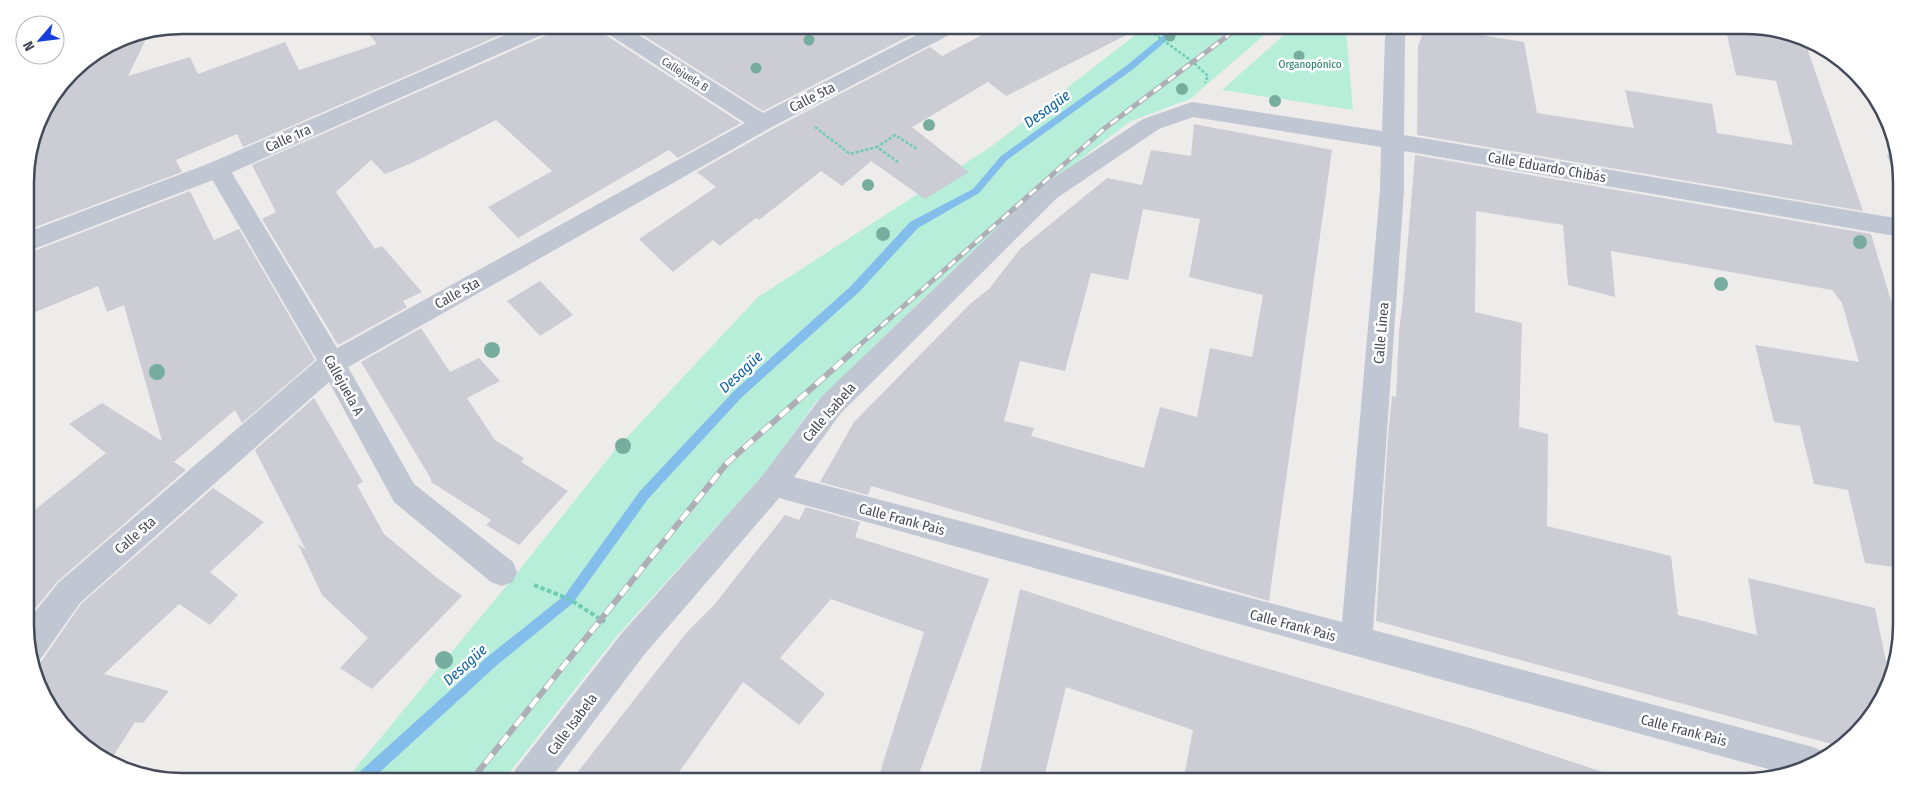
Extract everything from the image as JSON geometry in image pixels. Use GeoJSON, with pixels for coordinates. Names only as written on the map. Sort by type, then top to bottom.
{"type":"FeatureCollection","features":[{"type":"Feature","properties":{"kind":"street","name":"Calle 1ra"},"geometry":{"type":"LineString","coordinates":[[34,240],[218,169],[526,34]]}},
{"type":"Feature","properties":{"kind":"street","name":"Callejuela B"},"geometry":{"type":"LineString","coordinates":[[625,34],[772,118]]}},
{"type":"Feature","properties":{"kind":"street","name":"Calle 5ta"},"geometry":{"type":"LineString","coordinates":[[35,641],[69,593],[332,363],[772,118],[935,34]]}},
{"type":"Feature","properties":{"kind":"street","name":"Calle Línea"},"geometry":{"type":"LineString","coordinates":[[1356,642],[1392,191],[1396,34]]}},
{"type":"Feature","properties":{"kind":"street","name":"Calle Eduardo Chibás"},"geometry":{"type":"LineString","coordinates":[[1192,109],[1394,141],[1893,227]]}},
{"type":"Feature","properties":{"kind":"street","name":"Calle Isabela"},"geometry":{"type":"LineString","coordinates":[[535,773],[633,644],[773,484],[832,405],[1049,192],[1151,124],[1192,109]]}},
{"type":"Feature","properties":{"kind":"street","name":"Callejuela A"},"geometry":{"type":"LineString","coordinates":[[218,169],[332,363],[404,493],[502,572]]}},
{"type":"Feature","properties":{"kind":"street","name":"Calle Frank Pais"},"geometry":{"type":"LineString","coordinates":[[773,484],[1803,761]]}},
{"type":"Feature","properties":{"kind":"path"},"geometry":{"type":"LineString","coordinates":[[1154,34],[1193,62],[1208,76],[1192,109]]}},
{"type":"Feature","properties":{"kind":"path"},"geometry":{"type":"LineString","coordinates":[[772,118],[805,119],[850,154],[877,147],[895,135],[918,149]]}},
{"type":"Feature","properties":{"kind":"path"},"geometry":{"type":"LineString","coordinates":[[877,147],[898,162]]}},
{"type":"Feature","properties":{"kind":"path"},"geometry":{"type":"LineString","coordinates":[[502,572],[569,599],[602,618],[633,644]]}},
{"type":"Feature","properties":{"kind":"green space"},"geometry":{"type":"Polygon","coordinates":[[[1136,34],[1266,34],[1190,99],[1129,122],[1050,183],[957,266],[815,403],[766,472],[616,637],[509,773],[351,773],[513,578],[615,450],[758,297],[992,146],[1136,34]]]}},
{"type":"Feature","properties":{"kind":"green space","name":"Organopónico"},"geometry":{"type":"Polygon","coordinates":[[[1285,34],[1346,34],[1353,110],[1222,90],[1285,34]]]}},
{"type":"Feature","properties":{"kind":"building"},"geometry":{"type":"Polygon","coordinates":[[[369,34],[502,34],[243,147],[237,134],[176,160],[182,172],[34,228],[35,162],[39,143],[49,116],[64,92],[84,70],[116,49],[146,39],[128,76],[190,57],[198,74],[285,42],[299,70],[377,44],[369,34]]]}},
{"type":"Feature","properties":{"kind":"building"},"geometry":{"type":"Polygon","coordinates":[[[549,34],[604,34],[741,123],[678,158],[669,150],[518,238],[488,207],[552,171],[496,120],[412,163],[385,174],[371,160],[336,192],[375,249],[382,246],[422,292],[403,301],[407,307],[338,345],[262,219],[276,212],[252,165],[549,34]]]}},
{"type":"Feature","properties":{"kind":"building"},"geometry":{"type":"Polygon","coordinates":[[[641,34],[913,34],[763,111],[641,34]]]}},
{"type":"Feature","properties":{"kind":"building"},"geometry":{"type":"Polygon","coordinates":[[[984,34],[1128,34],[1006,96],[988,82],[912,127],[969,172],[925,199],[871,161],[842,186],[821,171],[759,220],[756,218],[720,246],[713,240],[673,272],[639,239],[716,187],[697,172],[771,130],[930,47],[942,56],[984,34]]]}},
{"type":"Feature","properties":{"kind":"building"},"geometry":{"type":"Polygon","coordinates":[[[1423,34],[1481,34],[1524,42],[1537,113],[1634,128],[1625,90],[1712,104],[1717,133],[1793,145],[1776,81],[1736,75],[1727,34],[1765,35],[1802,45],[1807,48],[1863,211],[1417,135],[1418,46],[1423,34]]]}},
{"type":"Feature","properties":{"kind":"building"},"geometry":{"type":"Polygon","coordinates":[[[1194,124],[1332,150],[1269,601],[871,486],[868,495],[820,482],[854,422],[971,303],[989,289],[1020,249],[1107,178],[1142,185],[1151,150],[1191,156],[1194,124]],[[1143,209],[1128,280],[1091,273],[1065,371],[1020,361],[1004,421],[1034,428],[1031,436],[1144,468],[1160,407],[1197,417],[1210,348],[1252,357],[1263,295],[1189,277],[1200,219],[1143,209]]]}},
{"type":"Feature","properties":{"kind":"building"},"geometry":{"type":"Polygon","coordinates":[[[1415,155],[1871,234],[1893,307],[1893,567],[1865,563],[1848,490],[1814,484],[1800,426],[1774,422],[1755,345],[1859,362],[1842,303],[1832,290],[1611,251],[1615,297],[1568,285],[1563,225],[1476,211],[1475,312],[1522,323],[1519,427],[1548,434],[1547,526],[1671,556],[1678,615],[1757,635],[1748,578],[1875,608],[1887,666],[1882,682],[1873,699],[1863,715],[1850,730],[1833,744],[1376,621],[1388,437],[1392,396],[1396,397],[1399,332],[1415,155]]]}},
{"type":"Feature","properties":{"kind":"building"},"geometry":{"type":"Polygon","coordinates":[[[190,191],[214,240],[239,229],[315,360],[242,423],[235,410],[174,462],[186,470],[57,582],[34,610],[34,511],[106,453],[69,424],[102,403],[162,441],[124,305],[107,312],[98,286],[34,313],[34,251],[190,191]]]}},
{"type":"Feature","properties":{"kind":"building"},"geometry":{"type":"Polygon","coordinates":[[[540,281],[573,315],[540,336],[507,301],[540,281]]]}},
{"type":"Feature","properties":{"kind":"building"},"geometry":{"type":"Polygon","coordinates":[[[421,328],[450,372],[479,358],[500,381],[467,398],[495,440],[524,458],[521,462],[568,491],[519,545],[486,525],[491,520],[431,482],[431,479],[361,362],[421,328]]]}},
{"type":"Feature","properties":{"kind":"building"},"geometry":{"type":"Polygon","coordinates":[[[314,398],[363,482],[357,485],[384,534],[462,596],[372,689],[340,668],[368,638],[322,595],[298,544],[306,550],[255,450],[314,398]]]}},
{"type":"Feature","properties":{"kind":"building"},"geometry":{"type":"Polygon","coordinates":[[[213,488],[264,522],[210,572],[238,595],[210,625],[179,604],[104,674],[169,691],[143,723],[135,722],[113,756],[92,743],[64,715],[45,682],[39,664],[81,604],[213,488]]]}},
{"type":"Feature","properties":{"kind":"building"},"geometry":{"type":"Polygon","coordinates":[[[806,507],[860,522],[855,537],[989,579],[919,773],[880,773],[924,632],[831,599],[780,658],[825,694],[799,725],[743,682],[678,773],[577,773],[687,632],[714,605],[785,515],[799,520],[806,507]]]}},
{"type":"Feature","properties":{"kind":"building"},"geometry":{"type":"Polygon","coordinates":[[[1020,589],[1211,652],[1473,729],[1606,773],[1185,773],[1193,730],[1066,687],[1045,773],[980,773],[1020,589]]]}},
{"type":"Feature","properties":{"kind":"waterway","name":"Desagüe"},"geometry":{"type":"LineString","coordinates":[[369,773],[491,662],[569,599],[644,495],[738,394],[855,289],[914,225],[976,191],[1004,158],[1129,68],[1170,34]]}},
{"type":"Feature","properties":{"kind":"railway"},"geometry":{"type":"LineString","coordinates":[[854,350],[1105,128],[1230,34]]}},
{"type":"Feature","properties":{"kind":"railway"},"geometry":{"type":"LineString","coordinates":[[477,773],[727,463],[856,349]]}}]}
